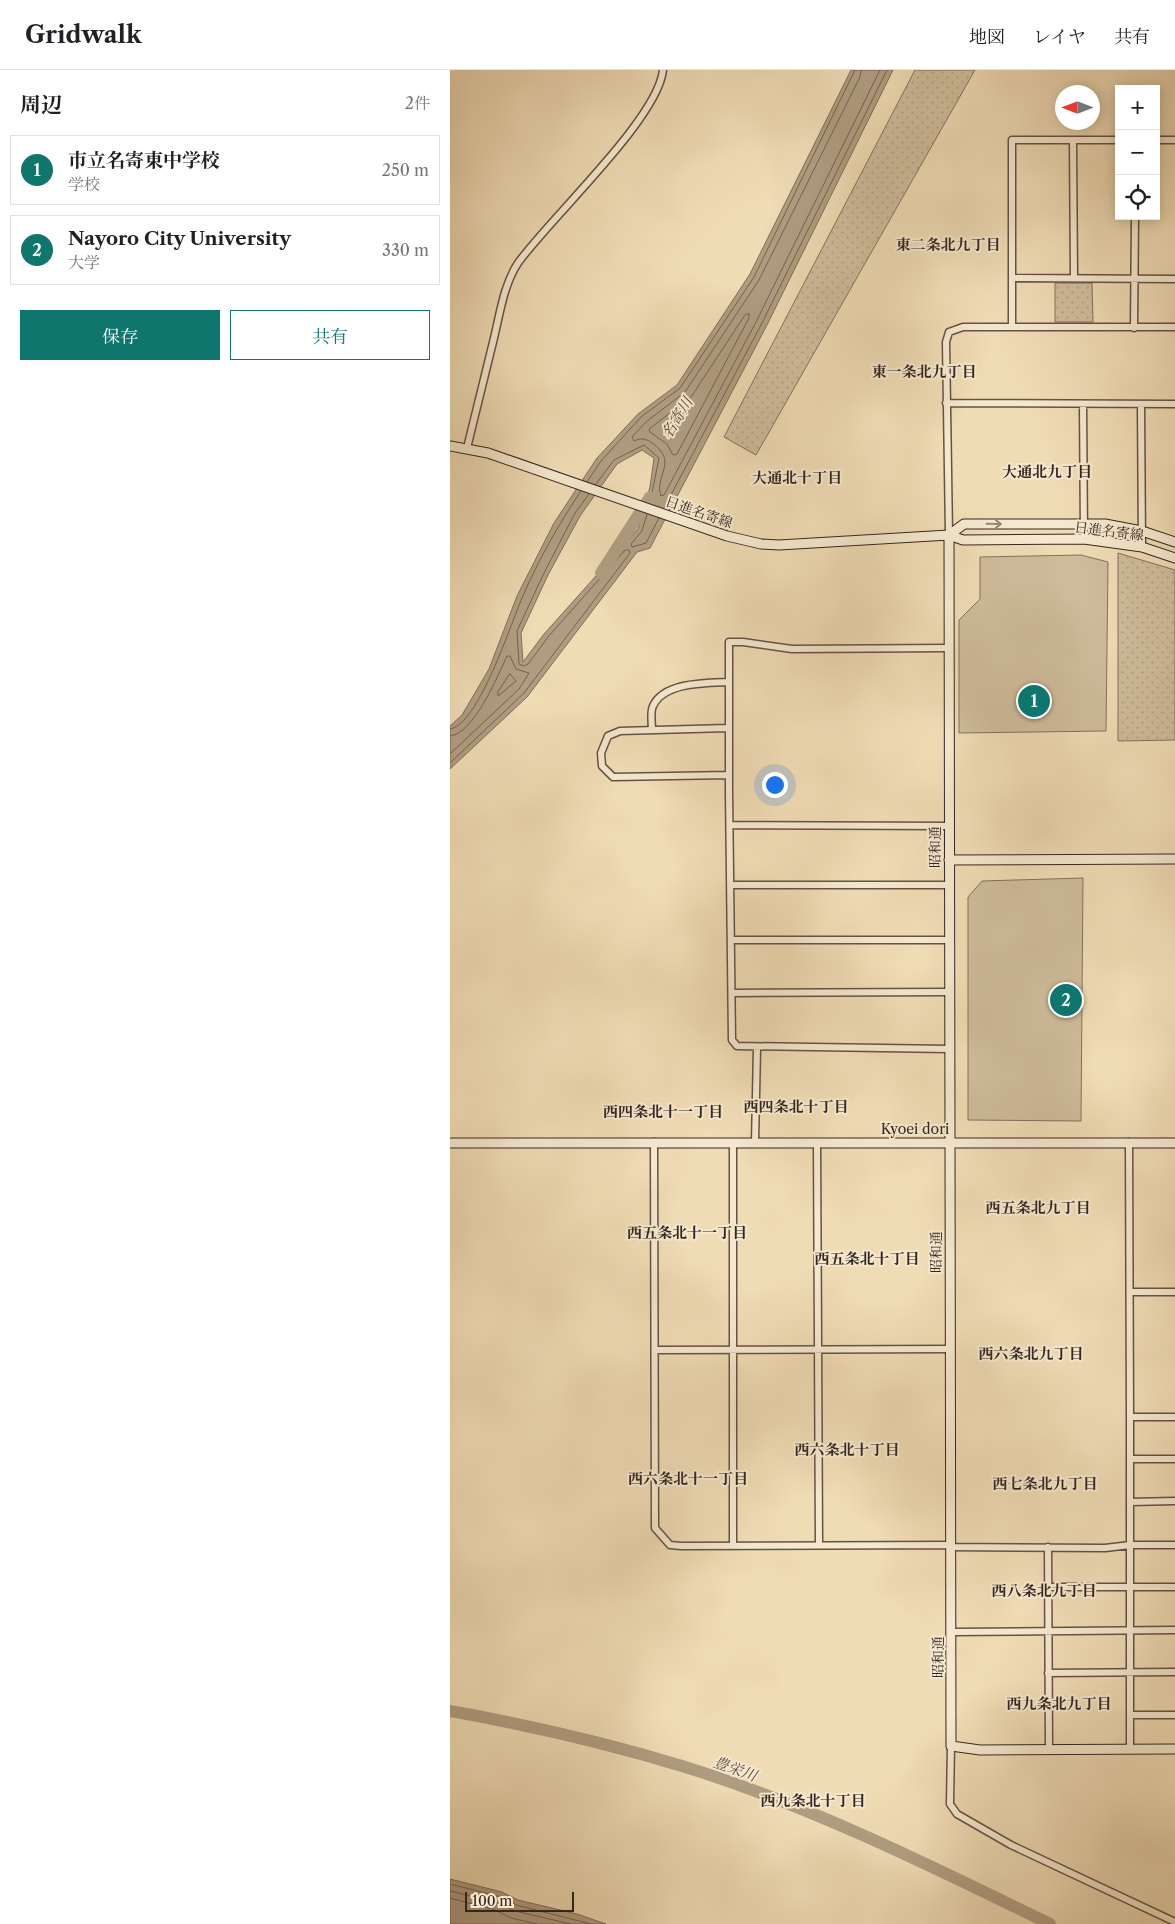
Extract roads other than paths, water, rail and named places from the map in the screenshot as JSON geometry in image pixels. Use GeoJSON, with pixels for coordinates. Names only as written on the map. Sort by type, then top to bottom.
{"type":"FeatureCollection","features":[{"type":"Feature","properties":{"kind":"main road","name":"日進名寄線"},"geometry":{"type":"LineString","coordinates":[[450,446],[467,448],[501,458],[727,536],[762,544],[779,546],[949,535],[963,540],[1084,539],[1142,547],[1175,558]]}},
{"type":"Feature","properties":{"kind":"main road","name":"日進名寄線"},"geometry":{"type":"LineString","coordinates":[[949,535],[964,524],[1105,524],[1175,542]]}},
{"type":"Feature","properties":{"kind":"main road","name":"昭和通"},"geometry":{"type":"LineString","coordinates":[[949,535],[951,1746]]}},
{"type":"Feature","properties":{"kind":"main road"},"geometry":{"type":"LineString","coordinates":[[949,860],[1175,859]]}},
{"type":"Feature","properties":{"kind":"main road","name":"Kyoei dori"},"geometry":{"type":"LineString","coordinates":[[450,1143],[1175,1142]]}},
{"type":"Feature","properties":{"kind":"main road"},"geometry":{"type":"LineString","coordinates":[[951,1746],[980,1750],[1175,1749]]}},
{"type":"Feature","properties":{"kind":"street"},"geometry":{"type":"LineString","coordinates":[[467,448],[501,308],[518,264],[630,131],[654,95],[662,79],[663,70]]}},
{"type":"Feature","properties":{"kind":"street"},"geometry":{"type":"LineString","coordinates":[[1012,327],[1012,140],[1115,140]]}},
{"type":"Feature","properties":{"kind":"street"},"geometry":{"type":"LineString","coordinates":[[1073,140],[1074,278]]}},
{"type":"Feature","properties":{"kind":"street"},"geometry":{"type":"LineString","coordinates":[[1160,140],[1175,140]]}},
{"type":"Feature","properties":{"kind":"street"},"geometry":{"type":"LineString","coordinates":[[1134,328],[1135,220]]}},
{"type":"Feature","properties":{"kind":"street"},"geometry":{"type":"LineString","coordinates":[[1012,278],[1175,279]]}},
{"type":"Feature","properties":{"kind":"street"},"geometry":{"type":"LineString","coordinates":[[949,535],[946,342],[949,332],[962,327],[1175,327]]}},
{"type":"Feature","properties":{"kind":"street"},"geometry":{"type":"LineString","coordinates":[[946,403],[1175,404]]}},
{"type":"Feature","properties":{"kind":"street"},"geometry":{"type":"LineString","coordinates":[[1083,404],[1084,539]]}},
{"type":"Feature","properties":{"kind":"street"},"geometry":{"type":"LineString","coordinates":[[1141,404],[1142,547]]}},
{"type":"Feature","properties":{"kind":"street"},"geometry":{"type":"LineString","coordinates":[[948,648],[792,649],[730,642],[728,728],[732,1040],[736,1046],[757,1048],[950,1049]]}},
{"type":"Feature","properties":{"kind":"street"},"geometry":{"type":"LineString","coordinates":[[652,730],[652,708],[659,696],[689,684],[729,682]]}},
{"type":"Feature","properties":{"kind":"street"},"geometry":{"type":"LineString","coordinates":[[728,728],[620,731],[608,736],[601,753],[602,766],[614,777],[729,775]]}},
{"type":"Feature","properties":{"kind":"street"},"geometry":{"type":"LineString","coordinates":[[730,825],[949,826]]}},
{"type":"Feature","properties":{"kind":"street"},"geometry":{"type":"LineString","coordinates":[[731,886],[949,885]]}},
{"type":"Feature","properties":{"kind":"street"},"geometry":{"type":"LineString","coordinates":[[731,940],[950,940]]}},
{"type":"Feature","properties":{"kind":"street"},"geometry":{"type":"LineString","coordinates":[[732,993],[950,992]]}},
{"type":"Feature","properties":{"kind":"street"},"geometry":{"type":"LineString","coordinates":[[755,1143],[757,1048]]}},
{"type":"Feature","properties":{"kind":"street"},"geometry":{"type":"LineString","coordinates":[[654,1142],[655,1528],[670,1544],[1105,1548],[1130,1545],[1175,1545]]}},
{"type":"Feature","properties":{"kind":"street"},"geometry":{"type":"LineString","coordinates":[[1129,1142],[1130,1749]]}},
{"type":"Feature","properties":{"kind":"street"},"geometry":{"type":"LineString","coordinates":[[733,1143],[733,1545]]}},
{"type":"Feature","properties":{"kind":"street"},"geometry":{"type":"LineString","coordinates":[[817,1143],[819,1544]]}},
{"type":"Feature","properties":{"kind":"street"},"geometry":{"type":"LineString","coordinates":[[1130,1292],[1175,1292]]}},
{"type":"Feature","properties":{"kind":"street"},"geometry":{"type":"LineString","coordinates":[[654,1350],[950,1349]]}},
{"type":"Feature","properties":{"kind":"street"},"geometry":{"type":"LineString","coordinates":[[1130,1417],[1175,1417]]}},
{"type":"Feature","properties":{"kind":"street"},"geometry":{"type":"LineString","coordinates":[[1130,1459],[1175,1460]]}},
{"type":"Feature","properties":{"kind":"street"},"geometry":{"type":"LineString","coordinates":[[1130,1502],[1175,1501]]}},
{"type":"Feature","properties":{"kind":"street"},"geometry":{"type":"LineString","coordinates":[[1048,1547],[1049,1750]]}},
{"type":"Feature","properties":{"kind":"street"},"geometry":{"type":"LineString","coordinates":[[1048,1587],[1175,1587]]}},
{"type":"Feature","properties":{"kind":"street"},"geometry":{"type":"LineString","coordinates":[[952,1632],[1175,1630]]}},
{"type":"Feature","properties":{"kind":"street"},"geometry":{"type":"LineString","coordinates":[[1048,1674],[1175,1672]]}},
{"type":"Feature","properties":{"kind":"street"},"geometry":{"type":"LineString","coordinates":[[1130,1715],[1175,1715]]}},
{"type":"Feature","properties":{"kind":"street"},"geometry":{"type":"LineString","coordinates":[[951,1746],[950,1804],[957,1814],[1011,1845],[1175,1922]]}},
{"type":"Feature","properties":{"kind":"water"},"geometry":{"type":"Polygon","coordinates":[[[851,70],[893,70],[766,327],[650,548],[637,552],[527,697],[450,769],[450,726],[462,715],[489,669],[517,596],[554,523],[597,458],[638,414],[677,385],[750,274],[851,70]],[[642,450],[617,464],[580,516],[548,575],[521,633],[523,662],[544,634],[638,529],[650,487],[654,458],[642,450]]]}},
{"type":"Feature","properties":{"kind":"water"},"geometry":{"type":"Polygon","coordinates":[[[450,1879],[502,1892],[518,1900],[577,1914],[606,1924],[450,1924],[450,1879]]]}},
{"type":"Feature","properties":{"kind":"waterway","name":"名寄川"},"geometry":{"type":"LineString","coordinates":[[601,573],[650,497]]}},
{"type":"Feature","properties":{"kind":"waterway","name":"豊栄川"},"geometry":{"type":"LineString","coordinates":[[450,1711],[538,1728],[596,1742],[682,1766],[729,1782],[776,1799],[869,1838],[1050,1924]]}},
{"type":"Feature","properties":{"kind":"place","name":"市立名寄東中学校"},"geometry":{"type":"Point","coordinates":[1034,701]}},
{"type":"Feature","properties":{"kind":"place","name":"Nayoro City University"},"geometry":{"type":"Point","coordinates":[1066,1000]}},
{"type":"Feature","properties":{"kind":"district","name":"東二条北九丁目"},"geometry":{"type":"Point","coordinates":[948,245]}},
{"type":"Feature","properties":{"kind":"district","name":"東一条北九丁目"},"geometry":{"type":"Point","coordinates":[924,372]}},
{"type":"Feature","properties":{"kind":"district","name":"大通北九丁目"},"geometry":{"type":"Point","coordinates":[1047,472]}},
{"type":"Feature","properties":{"kind":"district","name":"大通北十丁目"},"geometry":{"type":"Point","coordinates":[797,478]}},
{"type":"Feature","properties":{"kind":"district","name":"西四条北十丁目"},"geometry":{"type":"Point","coordinates":[796,1107]}},
{"type":"Feature","properties":{"kind":"district","name":"西四条北十一丁目"},"geometry":{"type":"Point","coordinates":[663,1112]}},
{"type":"Feature","properties":{"kind":"district","name":"西五条北九丁目"},"geometry":{"type":"Point","coordinates":[1038,1208]}},
{"type":"Feature","properties":{"kind":"district","name":"西五条北十一丁目"},"geometry":{"type":"Point","coordinates":[687,1233]}},
{"type":"Feature","properties":{"kind":"district","name":"西五条北十丁目"},"geometry":{"type":"Point","coordinates":[867,1259]}},
{"type":"Feature","properties":{"kind":"district","name":"西六条北九丁目"},"geometry":{"type":"Point","coordinates":[1031,1354]}},
{"type":"Feature","properties":{"kind":"district","name":"西六条北十丁目"},"geometry":{"type":"Point","coordinates":[847,1450]}},
{"type":"Feature","properties":{"kind":"district","name":"西六条北十一丁目"},"geometry":{"type":"Point","coordinates":[688,1479]}},
{"type":"Feature","properties":{"kind":"district","name":"西七条北九丁目"},"geometry":{"type":"Point","coordinates":[1045,1484]}},
{"type":"Feature","properties":{"kind":"district","name":"西八条北九丁目"},"geometry":{"type":"Point","coordinates":[1044,1591]}},
{"type":"Feature","properties":{"kind":"district","name":"西九条北九丁目"},"geometry":{"type":"Point","coordinates":[1059,1704]}},
{"type":"Feature","properties":{"kind":"district","name":"西九条北十丁目"},"geometry":{"type":"Point","coordinates":[813,1801]}}]}
